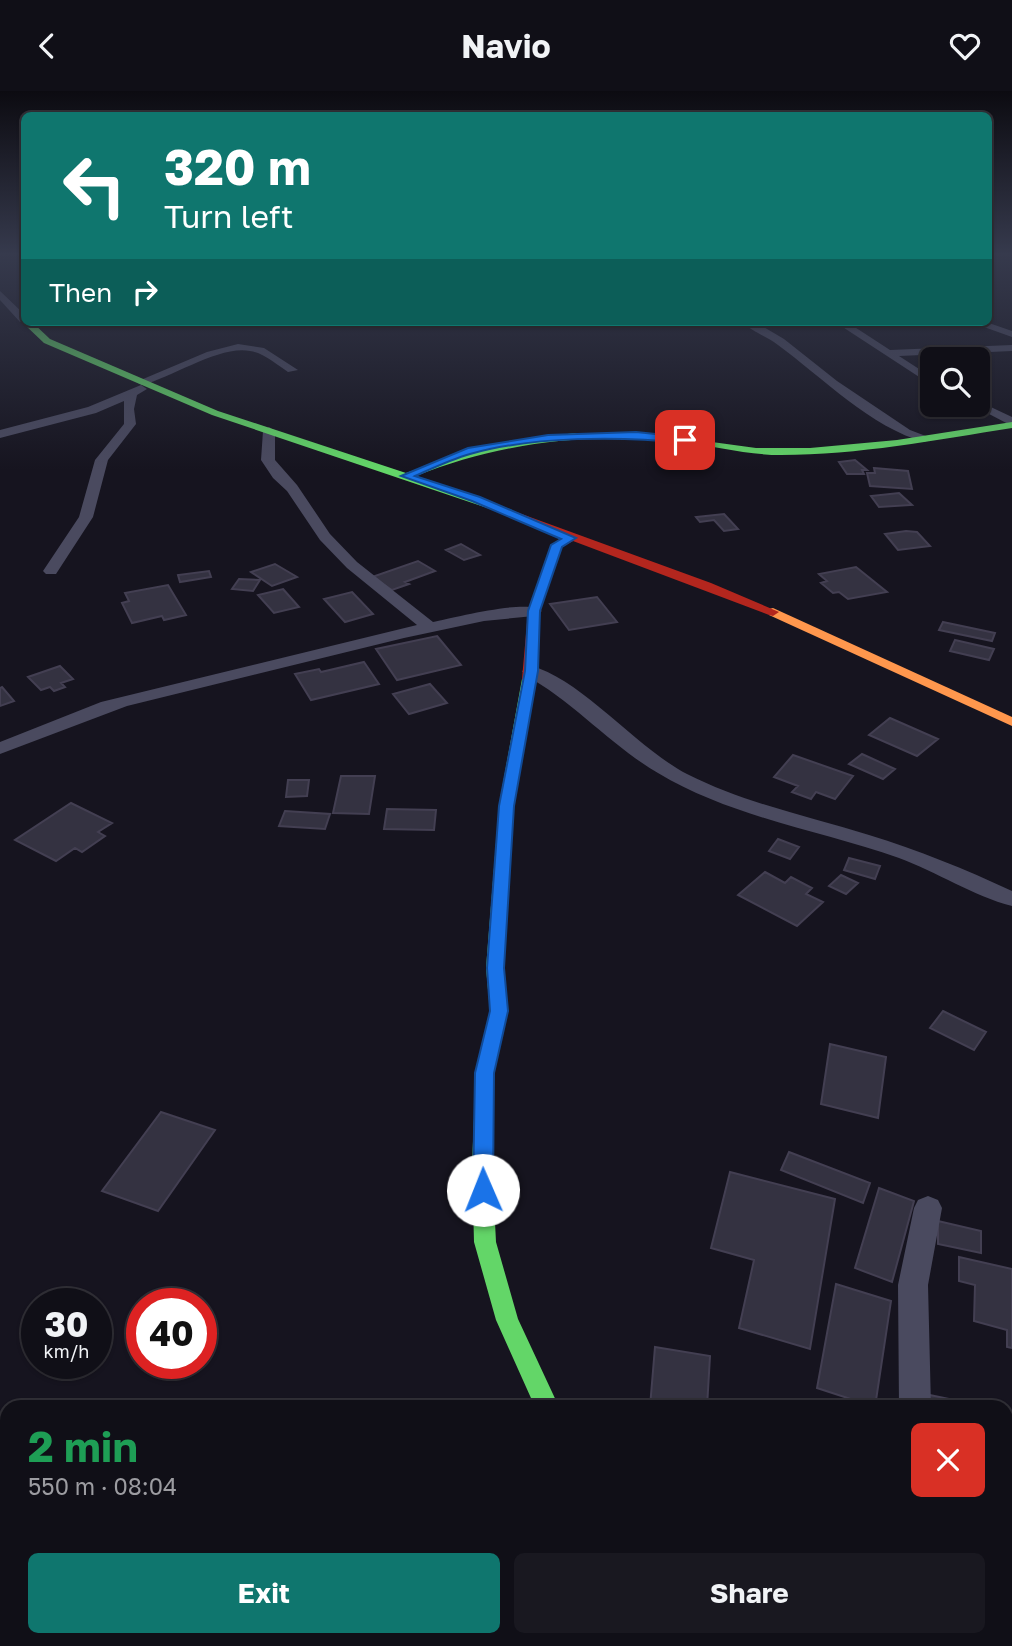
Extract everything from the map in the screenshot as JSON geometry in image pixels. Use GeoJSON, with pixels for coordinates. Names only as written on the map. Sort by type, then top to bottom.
{"type":"FeatureCollection","features":[{"type":"Feature","properties":{"kind":"street"},"geometry":{"type":"LineString","coordinates":[[32,326],[47,341],[144,384],[334,455],[476,499],[570,538],[612,550],[737,596],[1012,722]]}},
{"type":"Feature","properties":{"kind":"street"},"geometry":{"type":"LineString","coordinates":[[754,326],[788,347],[833,383],[906,433],[925,439]]}},
{"type":"Feature","properties":{"kind":"street"},"geometry":{"type":"LineString","coordinates":[[846,326],[920,375]]}},
{"type":"Feature","properties":{"kind":"street"},"geometry":{"type":"LineString","coordinates":[[987,326],[1012,334]]}},
{"type":"Feature","properties":{"kind":"street"},"geometry":{"type":"LineString","coordinates":[[0,434],[92,410],[131,395],[144,384],[204,358],[242,347],[258,349],[292,370]]}},
{"type":"Feature","properties":{"kind":"street"},"geometry":{"type":"LineString","coordinates":[[887,353],[1012,348]]}},
{"type":"Feature","properties":{"kind":"street"},"geometry":{"type":"LineString","coordinates":[[51,571],[86,517],[102,460],[130,423],[128,409],[131,395]]}},
{"type":"Feature","properties":{"kind":"street"},"geometry":{"type":"LineString","coordinates":[[990,410],[1009,418]]}},
{"type":"Feature","properties":{"kind":"street"},"geometry":{"type":"LineString","coordinates":[[406,476],[468,451],[562,437],[636,435],[721,447],[785,452],[835,451],[925,439],[1009,418]]}},
{"type":"Feature","properties":{"kind":"street"},"geometry":{"type":"LineString","coordinates":[[269,431],[268,460],[278,475],[292,488],[325,537],[352,565],[430,627]]}},
{"type":"Feature","properties":{"kind":"street"},"geometry":{"type":"LineString","coordinates":[[544,1400],[507,1320],[485,1243],[482,1164],[485,1073],[499,1011],[495,968],[506,806],[531,671],[534,611],[557,545],[570,538]]}},
{"type":"Feature","properties":{"kind":"street"},"geometry":{"type":"LineString","coordinates":[[0,748],[113,702],[144,698],[430,627],[484,616],[534,611]]}},
{"type":"Feature","properties":{"kind":"street"},"geometry":{"type":"LineString","coordinates":[[531,671],[552,681],[574,697],[660,768],[685,780],[783,816],[892,848],[1012,899]]}},
{"type":"Feature","properties":{"kind":"street"},"geometry":{"type":"LineString","coordinates":[[915,1400],[913,1285],[928,1208]]}},
{"type":"Feature","properties":{"kind":"building"},"geometry":{"type":"Polygon","coordinates":[[[855,460],[867,470],[862,470],[864,474],[847,474],[839,462],[855,460]]]}},
{"type":"Feature","properties":{"kind":"building"},"geometry":{"type":"Polygon","coordinates":[[[874,468],[908,471],[912,489],[870,486],[867,473],[875,473],[874,468]]]}},
{"type":"Feature","properties":{"kind":"building"},"geometry":{"type":"Polygon","coordinates":[[[899,493],[912,505],[879,507],[871,496],[899,493]]]}},
{"type":"Feature","properties":{"kind":"building"},"geometry":{"type":"Polygon","coordinates":[[[724,514],[738,529],[724,531],[714,520],[700,522],[696,517],[724,514]]]}},
{"type":"Feature","properties":{"kind":"building"},"geometry":{"type":"Polygon","coordinates":[[[917,532],[930,546],[898,550],[885,534],[917,532]]]}},
{"type":"Feature","properties":{"kind":"building"},"geometry":{"type":"Polygon","coordinates":[[[461,544],[480,555],[464,560],[446,550],[461,544]]]}},
{"type":"Feature","properties":{"kind":"building"},"geometry":{"type":"Polygon","coordinates":[[[418,561],[435,571],[392,590],[372,577],[418,561]]]}},
{"type":"Feature","properties":{"kind":"building"},"geometry":{"type":"Polygon","coordinates":[[[275,564],[297,577],[272,586],[251,572],[275,564]]]}},
{"type":"Feature","properties":{"kind":"building"},"geometry":{"type":"Polygon","coordinates":[[[856,567],[887,592],[848,599],[839,592],[833,593],[821,583],[827,581],[819,574],[856,567]]]}},
{"type":"Feature","properties":{"kind":"building"},"geometry":{"type":"Polygon","coordinates":[[[209,571],[211,577],[180,582],[178,575],[209,571]]]}},
{"type":"Feature","properties":{"kind":"building"},"geometry":{"type":"Polygon","coordinates":[[[239,579],[260,580],[253,591],[232,589],[239,579]]]}},
{"type":"Feature","properties":{"kind":"building"},"geometry":{"type":"Polygon","coordinates":[[[168,585],[186,615],[164,620],[162,616],[132,623],[122,603],[129,601],[125,593],[168,585]]]}},
{"type":"Feature","properties":{"kind":"building"},"geometry":{"type":"Polygon","coordinates":[[[283,589],[299,607],[274,613],[258,595],[283,589]]]}},
{"type":"Feature","properties":{"kind":"building"},"geometry":{"type":"Polygon","coordinates":[[[352,592],[373,614],[345,622],[324,599],[352,592]]]}},
{"type":"Feature","properties":{"kind":"building"},"geometry":{"type":"Polygon","coordinates":[[[597,597],[617,622],[569,630],[550,604],[597,597]]]}},
{"type":"Feature","properties":{"kind":"building"},"geometry":{"type":"Polygon","coordinates":[[[943,622],[995,633],[992,641],[939,630],[943,622]]]}},
{"type":"Feature","properties":{"kind":"building"},"geometry":{"type":"Polygon","coordinates":[[[437,636],[461,665],[397,680],[376,649],[437,636]]]}},
{"type":"Feature","properties":{"kind":"building"},"geometry":{"type":"Polygon","coordinates":[[[955,640],[994,649],[989,660],[950,651],[955,640]]]}},
{"type":"Feature","properties":{"kind":"building"},"geometry":{"type":"Polygon","coordinates":[[[364,662],[379,684],[311,700],[295,674],[319,669],[321,672],[364,662]]]}},
{"type":"Feature","properties":{"kind":"building"},"geometry":{"type":"Polygon","coordinates":[[[60,666],[73,679],[61,683],[65,687],[54,691],[50,687],[41,690],[28,677],[60,666]]]}},
{"type":"Feature","properties":{"kind":"building"},"geometry":{"type":"Polygon","coordinates":[[[430,684],[447,703],[409,714],[393,694],[430,684]]]}},
{"type":"Feature","properties":{"kind":"building"},"geometry":{"type":"Polygon","coordinates":[[[0,688],[14,701],[0,706],[0,688]]]}},
{"type":"Feature","properties":{"kind":"building"},"geometry":{"type":"Polygon","coordinates":[[[890,718],[938,739],[917,756],[869,735],[890,718]]]}},
{"type":"Feature","properties":{"kind":"building"},"geometry":{"type":"Polygon","coordinates":[[[862,754],[895,769],[883,779],[849,764],[862,754]]]}},
{"type":"Feature","properties":{"kind":"building"},"geometry":{"type":"Polygon","coordinates":[[[793,755],[853,776],[835,799],[816,792],[811,799],[792,792],[798,786],[774,777],[793,755]]]}},
{"type":"Feature","properties":{"kind":"building"},"geometry":{"type":"Polygon","coordinates":[[[341,776],[375,776],[369,814],[333,813],[341,776]]]}},
{"type":"Feature","properties":{"kind":"building"},"geometry":{"type":"Polygon","coordinates":[[[288,780],[309,780],[307,796],[286,797],[288,780]]]}},
{"type":"Feature","properties":{"kind":"building"},"geometry":{"type":"Polygon","coordinates":[[[71,803],[112,823],[98,832],[105,836],[82,852],[75,848],[56,861],[15,840],[71,803]]]}},
{"type":"Feature","properties":{"kind":"building"},"geometry":{"type":"Polygon","coordinates":[[[387,809],[436,810],[434,830],[384,829],[387,809]]]}},
{"type":"Feature","properties":{"kind":"building"},"geometry":{"type":"Polygon","coordinates":[[[285,811],[330,814],[325,829],[279,826],[285,811]]]}},
{"type":"Feature","properties":{"kind":"building"},"geometry":{"type":"Polygon","coordinates":[[[778,839],[799,847],[790,859],[769,851],[778,839]]]}},
{"type":"Feature","properties":{"kind":"building"},"geometry":{"type":"Polygon","coordinates":[[[849,858],[880,866],[875,879],[844,870],[849,858]]]}},
{"type":"Feature","properties":{"kind":"building"},"geometry":{"type":"Polygon","coordinates":[[[765,872],[785,883],[791,877],[812,888],[806,894],[823,902],[797,926],[738,895],[765,872]]]}},
{"type":"Feature","properties":{"kind":"building"},"geometry":{"type":"Polygon","coordinates":[[[841,875],[858,883],[846,894],[829,886],[841,875]]]}},
{"type":"Feature","properties":{"kind":"building"},"geometry":{"type":"Polygon","coordinates":[[[943,1011],[986,1032],[974,1050],[930,1028],[943,1011]]]}},
{"type":"Feature","properties":{"kind":"building"},"geometry":{"type":"Polygon","coordinates":[[[830,1044],[886,1057],[878,1118],[821,1104],[830,1044]]]}},
{"type":"Feature","properties":{"kind":"building"},"geometry":{"type":"Polygon","coordinates":[[[161,1112],[215,1130],[158,1211],[102,1191],[161,1112]]]}},
{"type":"Feature","properties":{"kind":"building"},"geometry":{"type":"Polygon","coordinates":[[[789,1152],[870,1183],[863,1203],[781,1170],[789,1152]]]}},
{"type":"Feature","properties":{"kind":"building"},"geometry":{"type":"Polygon","coordinates":[[[730,1172],[835,1199],[810,1349],[739,1328],[754,1260],[711,1248],[730,1172]]]}},
{"type":"Feature","properties":{"kind":"building"},"geometry":{"type":"Polygon","coordinates":[[[879,1188],[914,1201],[892,1282],[855,1268],[879,1188]]]}},
{"type":"Feature","properties":{"kind":"building"},"geometry":{"type":"Polygon","coordinates":[[[938,1221],[981,1231],[981,1253],[938,1244],[938,1221]]]}},
{"type":"Feature","properties":{"kind":"building"},"geometry":{"type":"Polygon","coordinates":[[[959,1257],[1012,1269],[1012,1348],[1007,1347],[1007,1330],[974,1321],[975,1285],[959,1281],[959,1257]]]}},
{"type":"Feature","properties":{"kind":"building"},"geometry":{"type":"Polygon","coordinates":[[[836,1284],[891,1301],[876,1400],[854,1400],[817,1388],[836,1284]]]}},
{"type":"Feature","properties":{"kind":"building"},"geometry":{"type":"Polygon","coordinates":[[[655,1347],[710,1356],[707,1400],[651,1400],[655,1347]]]}},
{"type":"Feature","properties":{"kind":"building"},"geometry":{"type":"Polygon","coordinates":[[[925,1394],[954,1400],[925,1400],[925,1394]]]}},
{"type":"Feature","properties":{"kind":"traffic: fast"},"geometry":{"type":"LineString","coordinates":[[31,326],[47,341],[215,413],[508,512]]}},
{"type":"Feature","properties":{"kind":"traffic: fast"},"geometry":{"type":"LineString","coordinates":[[406,476],[473,453],[541,439],[575,436],[646,436],[781,452],[897,443],[1012,425]]}},
{"type":"Feature","properties":{"kind":"traffic: fast"},"geometry":{"type":"LineString","coordinates":[[529,679],[506,805],[495,968],[499,1011],[485,1073],[482,1164],[485,1242],[507,1320],[544,1400]]}},
{"type":"Feature","properties":{"kind":"traffic: slow"},"geometry":{"type":"LineString","coordinates":[[773,612],[1012,722]]}},
{"type":"Feature","properties":{"kind":"traffic: jam"},"geometry":{"type":"LineString","coordinates":[[508,512],[773,612]]}},
{"type":"Feature","properties":{"kind":"traffic: jam"},"geometry":{"type":"LineString","coordinates":[[529,679],[534,611],[557,545],[570,538]]}},
{"type":"Feature","properties":{"kind":"route"},"geometry":{"type":"LineString","coordinates":[[483,1190],[485,1073],[499,1011],[495,968],[506,806],[531,671],[534,611],[540,587],[557,545],[570,538],[476,499],[406,476],[468,451],[548,438],[636,435],[685,440]]}}]}
